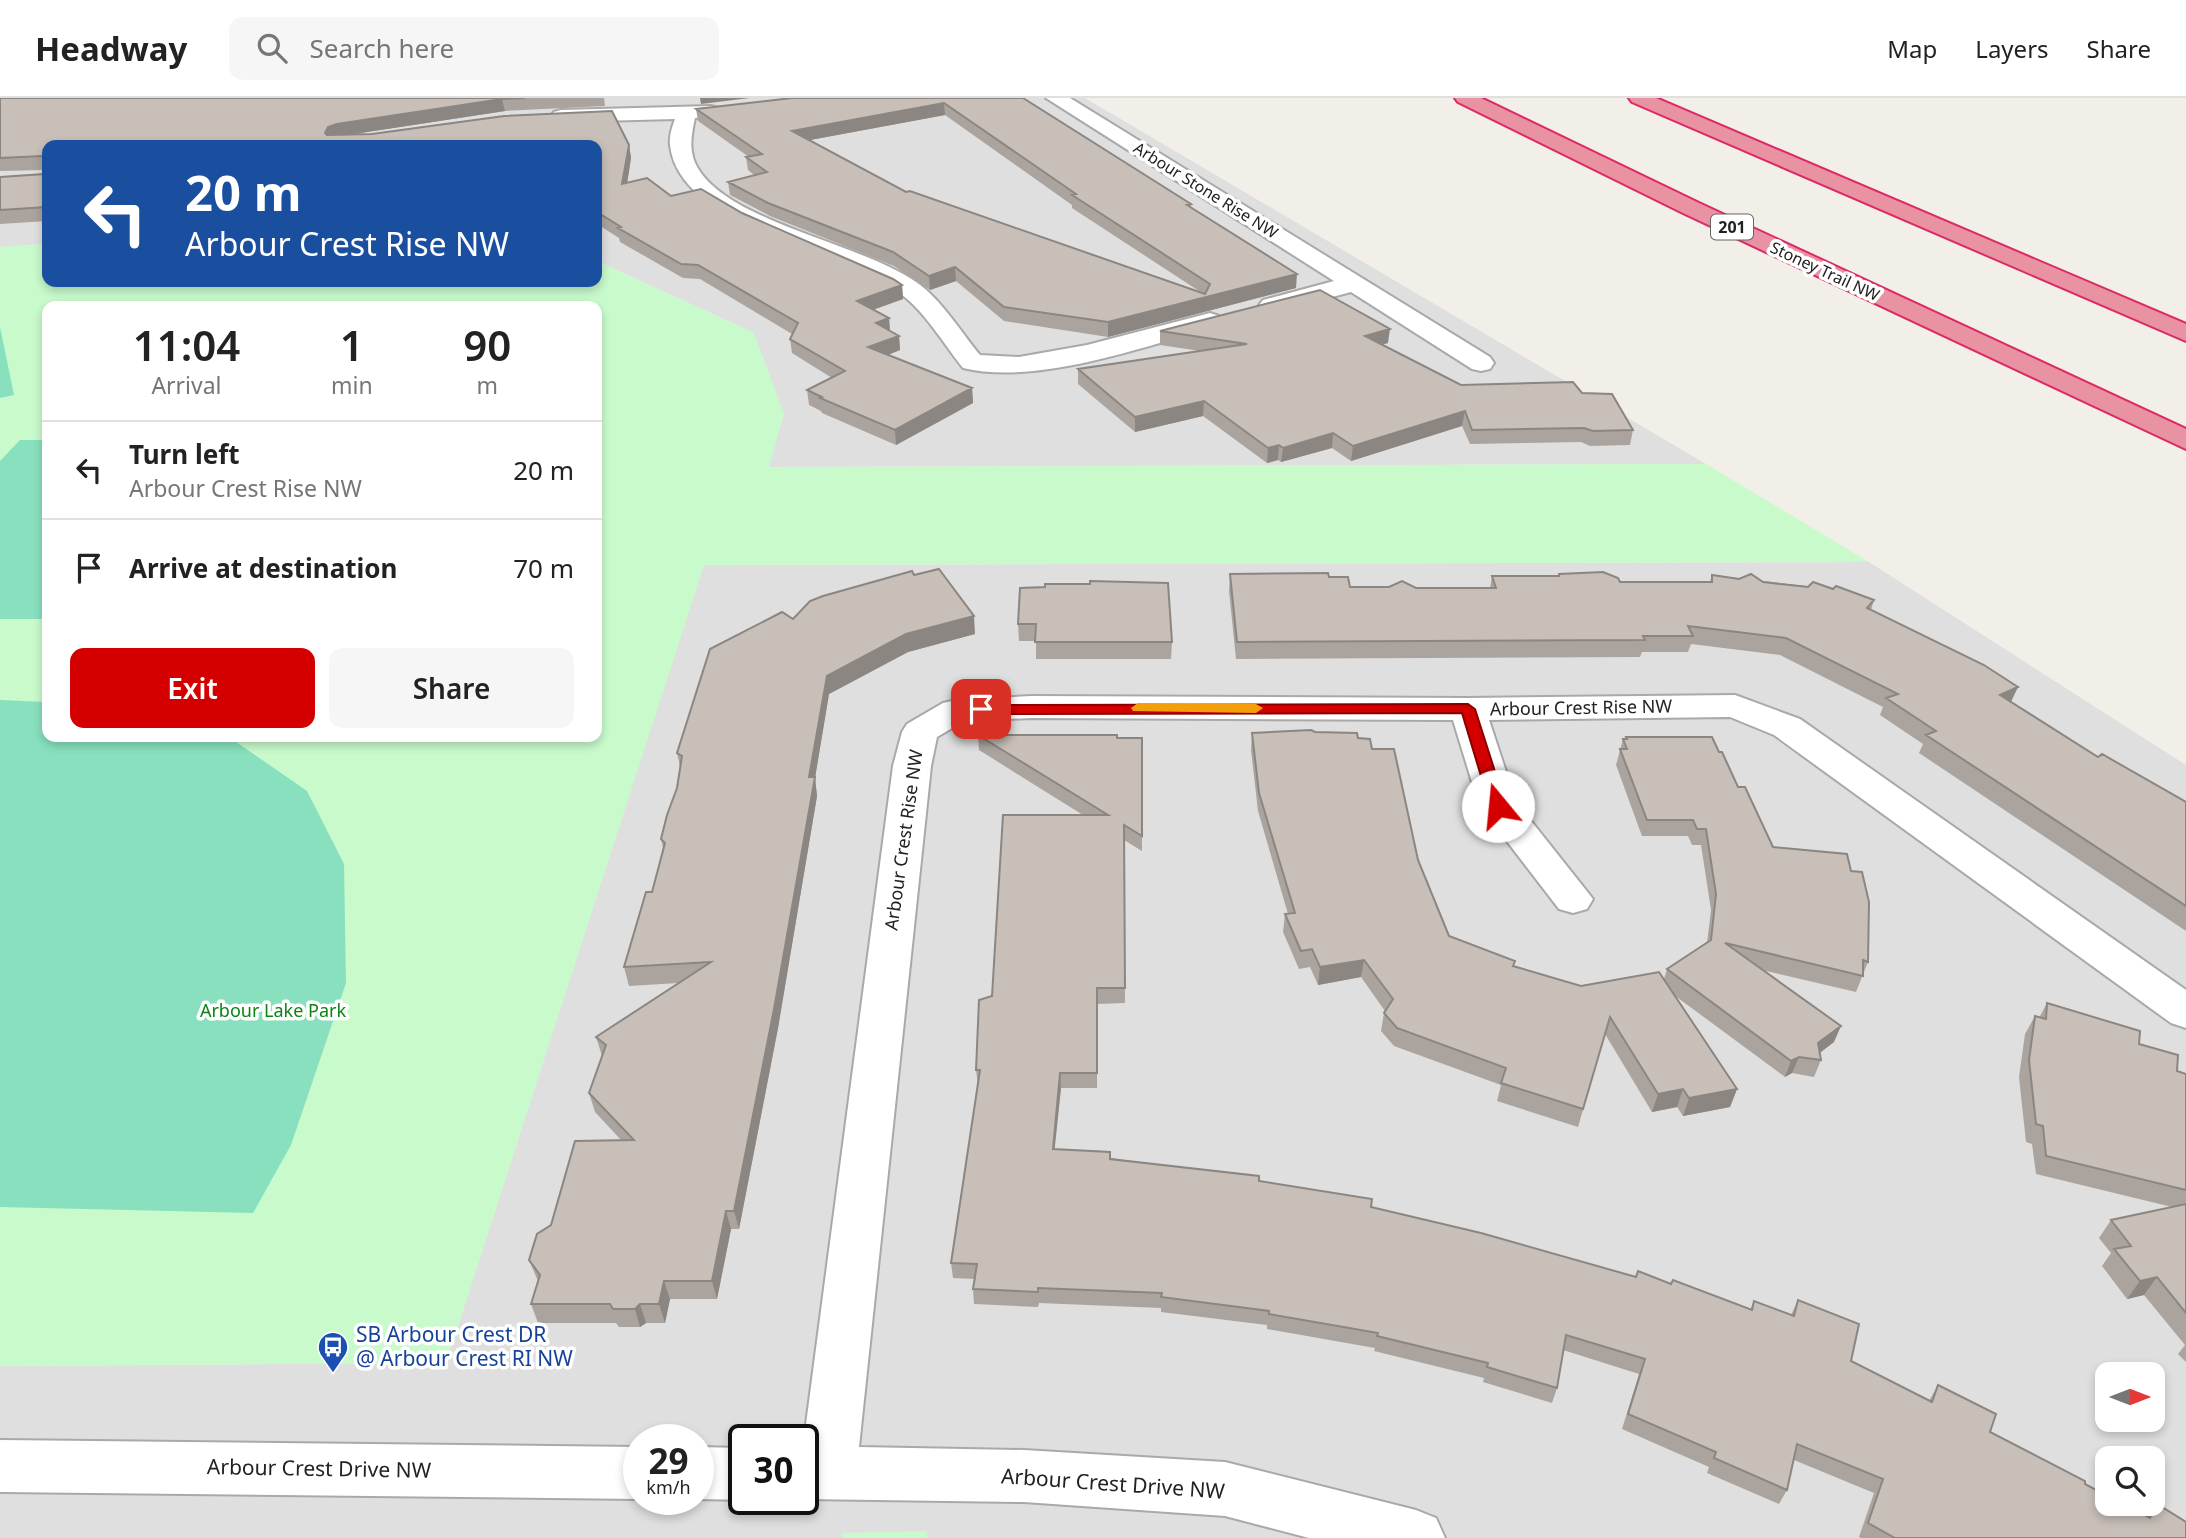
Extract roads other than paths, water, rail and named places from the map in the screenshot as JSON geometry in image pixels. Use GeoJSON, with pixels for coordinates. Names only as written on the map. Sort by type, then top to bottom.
{"type":"FeatureCollection","features":[{"type":"Feature","properties":{"kind":"highway","name":"Stoney Trail NW"},"geometry":{"type":"LineString","coordinates":[[1465,98],[1716,220],[2186,440]]}},
{"type":"Feature","properties":{"kind":"highway"},"geometry":{"type":"LineString","coordinates":[[1639,98],[2186,333]]}},
{"type":"Feature","properties":{"kind":"street","name":"Arbour Stone Rise NW"},"geometry":{"type":"LineString","coordinates":[[1056,98],[1481,363]]}},
{"type":"Feature","properties":{"kind":"street"},"geometry":{"type":"LineString","coordinates":[[546,117],[726,111]]}},
{"type":"Feature","properties":{"kind":"street"},"geometry":{"type":"LineString","coordinates":[[686,114],[679,147],[688,171],[707,194],[764,225],[858,261],[909,288],[972,362],[1019,365],[1088,353],[1229,316]]}},
{"type":"Feature","properties":{"kind":"street"},"geometry":{"type":"LineString","coordinates":[[1255,309],[1355,283]]}},
{"type":"Feature","properties":{"kind":"street","name":"Arbour Crest Rise NW"},"geometry":{"type":"LineString","coordinates":[[819,1451],[909,794],[920,732],[956,711],[1735,706],[1787,727],[2186,1012]]}},
{"type":"Feature","properties":{"kind":"street"},"geometry":{"type":"LineString","coordinates":[[1468,709],[1498,806],[1573,900]]}},
{"type":"Feature","properties":{"kind":"street","name":"Arbour Crest Drive NW"},"geometry":{"type":"LineString","coordinates":[[0,1466],[623,1473]]}},
{"type":"Feature","properties":{"kind":"street","name":"Arbour Crest Drive NW"},"geometry":{"type":"LineString","coordinates":[[819,1473],[1024,1476],[1224,1489],[1416,1538]]}},
{"type":"Feature","properties":{"kind":"place","name":"SB Arbour Crest DR @ Arbour Crest RI NW"},"geometry":{"type":"Point","coordinates":[333,1374]}},
{"type":"Feature","properties":{"kind":"park label","name":"Arbour Lake Park"},"geometry":{"type":"Point","coordinates":[273,1011]}}]}
